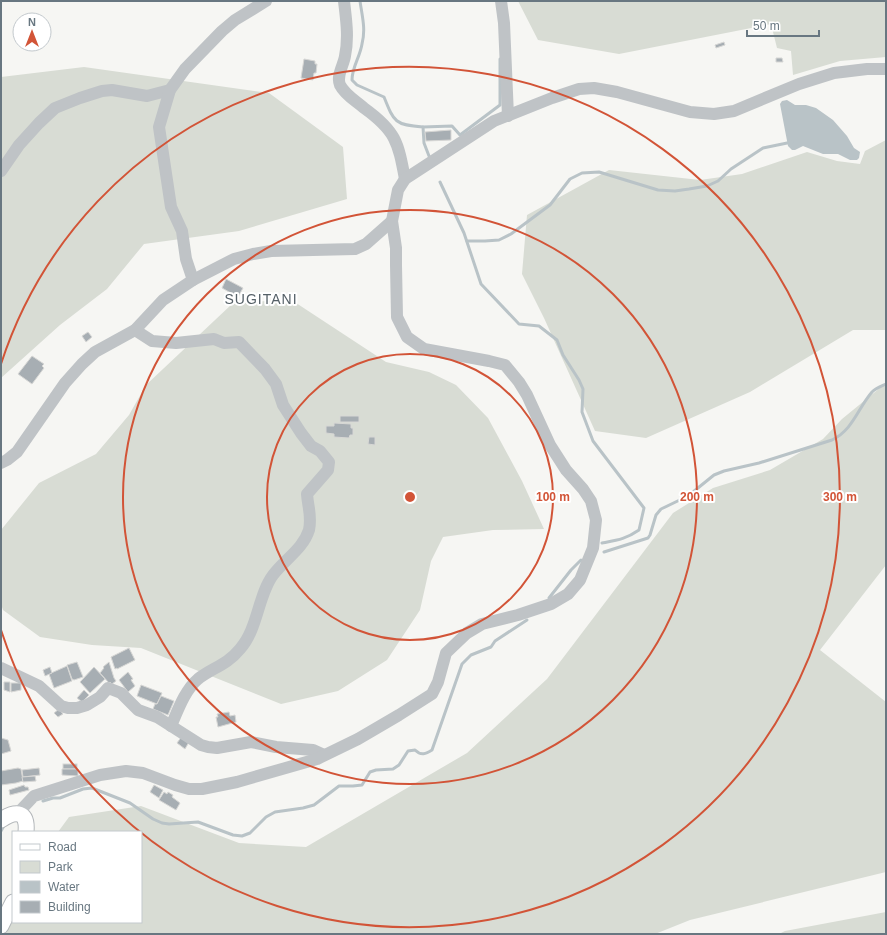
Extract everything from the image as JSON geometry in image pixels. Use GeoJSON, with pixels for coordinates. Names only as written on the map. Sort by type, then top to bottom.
{"type":"FeatureCollection","features":[{"type":"Feature","properties":{"kind":"main road"},"geometry":{"type":"LineString","coordinates":[[1,820],[10,814],[18,813],[24,818],[26,831]]}},
{"type":"Feature","properties":{"kind":"main road"},"geometry":{"type":"LineString","coordinates":[[1,926],[12,904]]}},
{"type":"Feature","properties":{"kind":"street"},"geometry":{"type":"LineString","coordinates":[[193,280],[186,259],[182,231],[171,207],[159,128],[170,90],[185,69],[222,31],[236,20],[266,1]]}},
{"type":"Feature","properties":{"kind":"street"},"geometry":{"type":"LineString","coordinates":[[344,1],[347,43],[339,84],[344,91],[374,115],[394,136],[401,155],[405,179]]}},
{"type":"Feature","properties":{"kind":"street"},"geometry":{"type":"LineString","coordinates":[[501,1],[504,23],[508,116]]}},
{"type":"Feature","properties":{"kind":"street"},"geometry":{"type":"LineString","coordinates":[[18,813],[34,796],[100,775],[126,771],[143,773],[175,786],[189,789],[202,789],[238,782],[317,759],[399,715],[432,694],[438,682],[446,653],[467,633],[482,624],[518,615],[551,604],[568,594],[580,580],[593,548],[596,520],[591,501],[566,470],[550,445],[527,395],[519,382],[505,365],[489,360],[424,349],[407,337],[397,317],[396,248],[392,221],[398,190],[405,179],[494,121],[579,89],[594,88],[617,92],[690,112],[714,114],[734,111],[799,84],[834,73],[867,69],[886,69]]}},
{"type":"Feature","properties":{"kind":"street"},"geometry":{"type":"LineString","coordinates":[[1,171],[19,145],[39,122],[55,108],[102,91],[112,90],[147,96],[170,90]]}},
{"type":"Feature","properties":{"kind":"street"},"geometry":{"type":"LineString","coordinates":[[1,463],[17,452],[65,383],[94,352],[135,330],[163,300],[193,280],[234,259],[253,254],[271,251],[355,249],[366,244],[392,221]]}},
{"type":"Feature","properties":{"kind":"street"},"geometry":{"type":"LineString","coordinates":[[135,330],[152,341],[176,342],[214,339],[224,343],[239,342],[276,384],[283,405],[301,433],[311,446],[320,451],[328,462],[328,470],[307,494],[311,516],[308,531],[301,546],[272,575],[251,632],[241,649],[227,662],[199,678],[189,688],[171,726]]}},
{"type":"Feature","properties":{"kind":"street"},"geometry":{"type":"LineString","coordinates":[[1,668],[39,686],[61,706],[76,708],[86,705],[100,697],[108,688],[121,694],[138,710],[158,717],[201,745],[208,747],[217,748],[251,742],[276,747],[313,750],[324,755]]}},
{"type":"Feature","properties":{"kind":"green space"},"geometry":{"type":"Polygon","coordinates":[[[518,1],[886,1],[886,57],[840,61],[793,75],[791,51],[777,48],[771,24],[619,54],[538,40],[518,1]]]}},
{"type":"Feature","properties":{"kind":"green space"},"geometry":{"type":"Polygon","coordinates":[[[84,67],[269,93],[343,147],[347,199],[239,231],[144,244],[107,289],[60,325],[1,378],[1,77],[84,67]]]}},
{"type":"Feature","properties":{"kind":"green space"},"geometry":{"type":"Polygon","coordinates":[[[886,140],[886,330],[853,330],[750,392],[646,438],[595,431],[544,318],[522,274],[527,215],[609,170],[700,180],[742,174],[807,152],[837,161],[860,164],[865,151],[886,140]]]}},
{"type":"Feature","properties":{"kind":"green space"},"geometry":{"type":"Polygon","coordinates":[[[290,299],[386,362],[429,372],[456,385],[488,418],[522,481],[544,529],[493,530],[443,537],[431,561],[420,610],[387,660],[338,691],[281,704],[141,648],[92,645],[40,637],[3,610],[1,604],[1,530],[39,483],[96,454],[129,415],[146,385],[232,304],[290,299]]]}},
{"type":"Feature","properties":{"kind":"green space"},"geometry":{"type":"Polygon","coordinates":[[[886,383],[886,565],[820,650],[886,702],[886,872],[690,920],[655,934],[1,934],[1,911],[12,896],[12,923],[142,923],[142,831],[59,831],[69,817],[141,806],[239,843],[306,847],[467,753],[547,679],[673,513],[713,488],[770,470],[823,439],[842,419],[886,383]]]}},
{"type":"Feature","properties":{"kind":"green space"},"geometry":{"type":"Polygon","coordinates":[[[886,912],[886,934],[779,934],[785,931],[886,912]]]}},
{"type":"Feature","properties":{"kind":"water"},"geometry":{"type":"Polygon","coordinates":[[[787,100],[795,105],[806,105],[816,108],[833,120],[847,136],[854,148],[860,152],[859,158],[857,160],[850,160],[838,154],[823,154],[803,146],[792,150],[788,146],[780,104],[782,101],[787,100]]]}},
{"type":"Feature","properties":{"kind":"building"},"geometry":{"type":"Polygon","coordinates":[[[724,42],[725,45],[716,48],[715,45],[724,42]]]}},
{"type":"Feature","properties":{"kind":"building"},"geometry":{"type":"Polygon","coordinates":[[[776,58],[782,58],[783,62],[776,62],[776,58]]]}},
{"type":"Feature","properties":{"kind":"building"},"geometry":{"type":"Polygon","coordinates":[[[304,59],[315,61],[315,64],[317,64],[316,73],[314,73],[313,80],[301,78],[304,59]]]}},
{"type":"Feature","properties":{"kind":"building"},"geometry":{"type":"Polygon","coordinates":[[[451,130],[451,140],[426,141],[425,132],[451,130]]]}},
{"type":"Feature","properties":{"kind":"building"},"geometry":{"type":"Polygon","coordinates":[[[226,279],[243,288],[238,297],[222,288],[226,279]]]}},
{"type":"Feature","properties":{"kind":"building"},"geometry":{"type":"Polygon","coordinates":[[[88,332],[92,337],[86,342],[82,336],[88,332]]]}},
{"type":"Feature","properties":{"kind":"building"},"geometry":{"type":"Polygon","coordinates":[[[32,356],[44,364],[42,366],[44,368],[32,384],[18,374],[32,356]]]}},
{"type":"Feature","properties":{"kind":"building"},"geometry":{"type":"Polygon","coordinates":[[[340,416],[359,416],[359,422],[340,422],[340,416]]]}},
{"type":"Feature","properties":{"kind":"building"},"geometry":{"type":"Polygon","coordinates":[[[334,423],[351,424],[351,428],[353,428],[353,435],[350,435],[349,438],[334,437],[334,434],[326,433],[326,426],[334,426],[334,423]]]}},
{"type":"Feature","properties":{"kind":"building"},"geometry":{"type":"Polygon","coordinates":[[[369,437],[375,437],[375,445],[368,444],[369,437]]]}},
{"type":"Feature","properties":{"kind":"building"},"geometry":{"type":"Polygon","coordinates":[[[129,648],[135,660],[115,669],[111,657],[129,648]]]}},
{"type":"Feature","properties":{"kind":"building"},"geometry":{"type":"Polygon","coordinates":[[[77,662],[83,677],[74,680],[72,679],[67,665],[77,662]]]}},
{"type":"Feature","properties":{"kind":"building"},"geometry":{"type":"Polygon","coordinates":[[[109,662],[116,681],[112,684],[110,682],[109,683],[100,673],[104,668],[103,667],[109,662]]]}},
{"type":"Feature","properties":{"kind":"building"},"geometry":{"type":"Polygon","coordinates":[[[67,666],[72,681],[54,688],[49,674],[67,666]]]}},
{"type":"Feature","properties":{"kind":"building"},"geometry":{"type":"Polygon","coordinates":[[[50,667],[52,673],[45,676],[43,670],[50,667]]]}},
{"type":"Feature","properties":{"kind":"building"},"geometry":{"type":"Polygon","coordinates":[[[94,667],[105,679],[90,693],[80,682],[94,667]]]}},
{"type":"Feature","properties":{"kind":"building"},"geometry":{"type":"Polygon","coordinates":[[[128,672],[133,679],[131,680],[135,686],[128,692],[119,680],[128,672]]]}},
{"type":"Feature","properties":{"kind":"building"},"geometry":{"type":"Polygon","coordinates":[[[4,682],[10,682],[10,692],[4,690],[4,682]]]}},
{"type":"Feature","properties":{"kind":"building"},"geometry":{"type":"Polygon","coordinates":[[[11,683],[21,683],[21,690],[11,692],[11,683]]]}},
{"type":"Feature","properties":{"kind":"building"},"geometry":{"type":"Polygon","coordinates":[[[141,685],[162,693],[157,704],[137,696],[141,685]]]}},
{"type":"Feature","properties":{"kind":"building"},"geometry":{"type":"Polygon","coordinates":[[[84,690],[89,695],[82,702],[77,698],[84,690]]]}},
{"type":"Feature","properties":{"kind":"building"},"geometry":{"type":"Polygon","coordinates":[[[161,696],[174,701],[168,715],[153,709],[161,696]]]}},
{"type":"Feature","properties":{"kind":"building"},"geometry":{"type":"Polygon","coordinates":[[[59,709],[63,714],[58,717],[54,713],[59,709]]]}},
{"type":"Feature","properties":{"kind":"building"},"geometry":{"type":"Polygon","coordinates":[[[229,712],[230,716],[235,715],[236,722],[218,727],[216,717],[218,717],[217,714],[229,712]]]}},
{"type":"Feature","properties":{"kind":"building"},"geometry":{"type":"Polygon","coordinates":[[[182,736],[189,742],[185,749],[177,743],[182,736]]]}},
{"type":"Feature","properties":{"kind":"building"},"geometry":{"type":"Polygon","coordinates":[[[1,738],[8,740],[11,751],[1,754],[1,738]]]}},
{"type":"Feature","properties":{"kind":"building"},"geometry":{"type":"Polygon","coordinates":[[[63,764],[77,764],[77,769],[63,769],[63,764]]]}},
{"type":"Feature","properties":{"kind":"building"},"geometry":{"type":"Polygon","coordinates":[[[18,768],[21,769],[23,781],[1,785],[1,771],[18,768]]]}},
{"type":"Feature","properties":{"kind":"building"},"geometry":{"type":"Polygon","coordinates":[[[39,768],[40,775],[23,777],[22,770],[39,768]]]}},
{"type":"Feature","properties":{"kind":"building"},"geometry":{"type":"Polygon","coordinates":[[[62,769],[78,769],[78,776],[62,775],[62,769]]]}},
{"type":"Feature","properties":{"kind":"building"},"geometry":{"type":"Polygon","coordinates":[[[35,776],[36,781],[23,782],[22,777],[35,776]]]}},
{"type":"Feature","properties":{"kind":"building"},"geometry":{"type":"Polygon","coordinates":[[[24,785],[25,787],[28,787],[29,790],[10,795],[9,790],[24,785]]]}},
{"type":"Feature","properties":{"kind":"building"},"geometry":{"type":"Polygon","coordinates":[[[154,785],[163,790],[159,798],[150,792],[154,785]]]}},
{"type":"Feature","properties":{"kind":"building"},"geometry":{"type":"Polygon","coordinates":[[[164,792],[167,794],[168,792],[173,795],[172,797],[180,803],[176,810],[159,800],[164,792]]]}},
{"type":"Feature","properties":{"kind":"waterway"},"geometry":{"type":"LineString","coordinates":[[360,1],[364,33],[361,49],[353,71],[352,80],[357,85],[384,97],[390,112],[397,121],[406,125],[423,127],[424,143],[429,156]]}},
{"type":"Feature","properties":{"kind":"waterway"},"geometry":{"type":"LineString","coordinates":[[423,127],[452,126],[460,135],[500,105],[500,59]]}},
{"type":"Feature","properties":{"kind":"waterway"},"geometry":{"type":"LineString","coordinates":[[467,241],[499,240],[511,234],[550,205],[570,179],[582,173],[599,172],[658,190],[675,191],[689,189],[707,186],[718,181],[731,169],[763,148],[792,142]]}},
{"type":"Feature","properties":{"kind":"waterway"},"geometry":{"type":"LineString","coordinates":[[440,182],[464,233],[481,284],[519,324],[539,326],[557,340],[563,355],[583,389],[582,412],[593,441],[644,508],[639,530],[622,539],[602,543]]}},
{"type":"Feature","properties":{"kind":"waterway"},"geometry":{"type":"LineString","coordinates":[[604,552],[648,538],[656,515],[661,509],[688,496],[714,475],[724,471],[759,463],[832,440],[839,436],[850,425],[872,392],[886,384]]}},
{"type":"Feature","properties":{"kind":"waterway"},"geometry":{"type":"LineString","coordinates":[[549,598],[571,570],[581,560]]}},
{"type":"Feature","properties":{"kind":"waterway"},"geometry":{"type":"LineString","coordinates":[[43,801],[53,798],[60,798],[83,789],[92,788],[130,803],[153,819],[162,823],[198,822],[233,835],[242,836],[250,833],[266,817],[275,812],[314,805],[339,786],[362,785],[370,772],[376,770],[393,769],[399,765],[408,751],[415,750],[424,754],[432,750],[462,664],[471,655],[491,647],[495,641],[527,620]]}},
{"type":"Feature","properties":{"kind":"waterway"},"geometry":{"type":"LineString","coordinates":[[1,831],[5,824]]}},
{"type":"Feature","properties":{"kind":"district","name":"SUGITANI"},"geometry":{"type":"Point","coordinates":[261,299]}}]}
